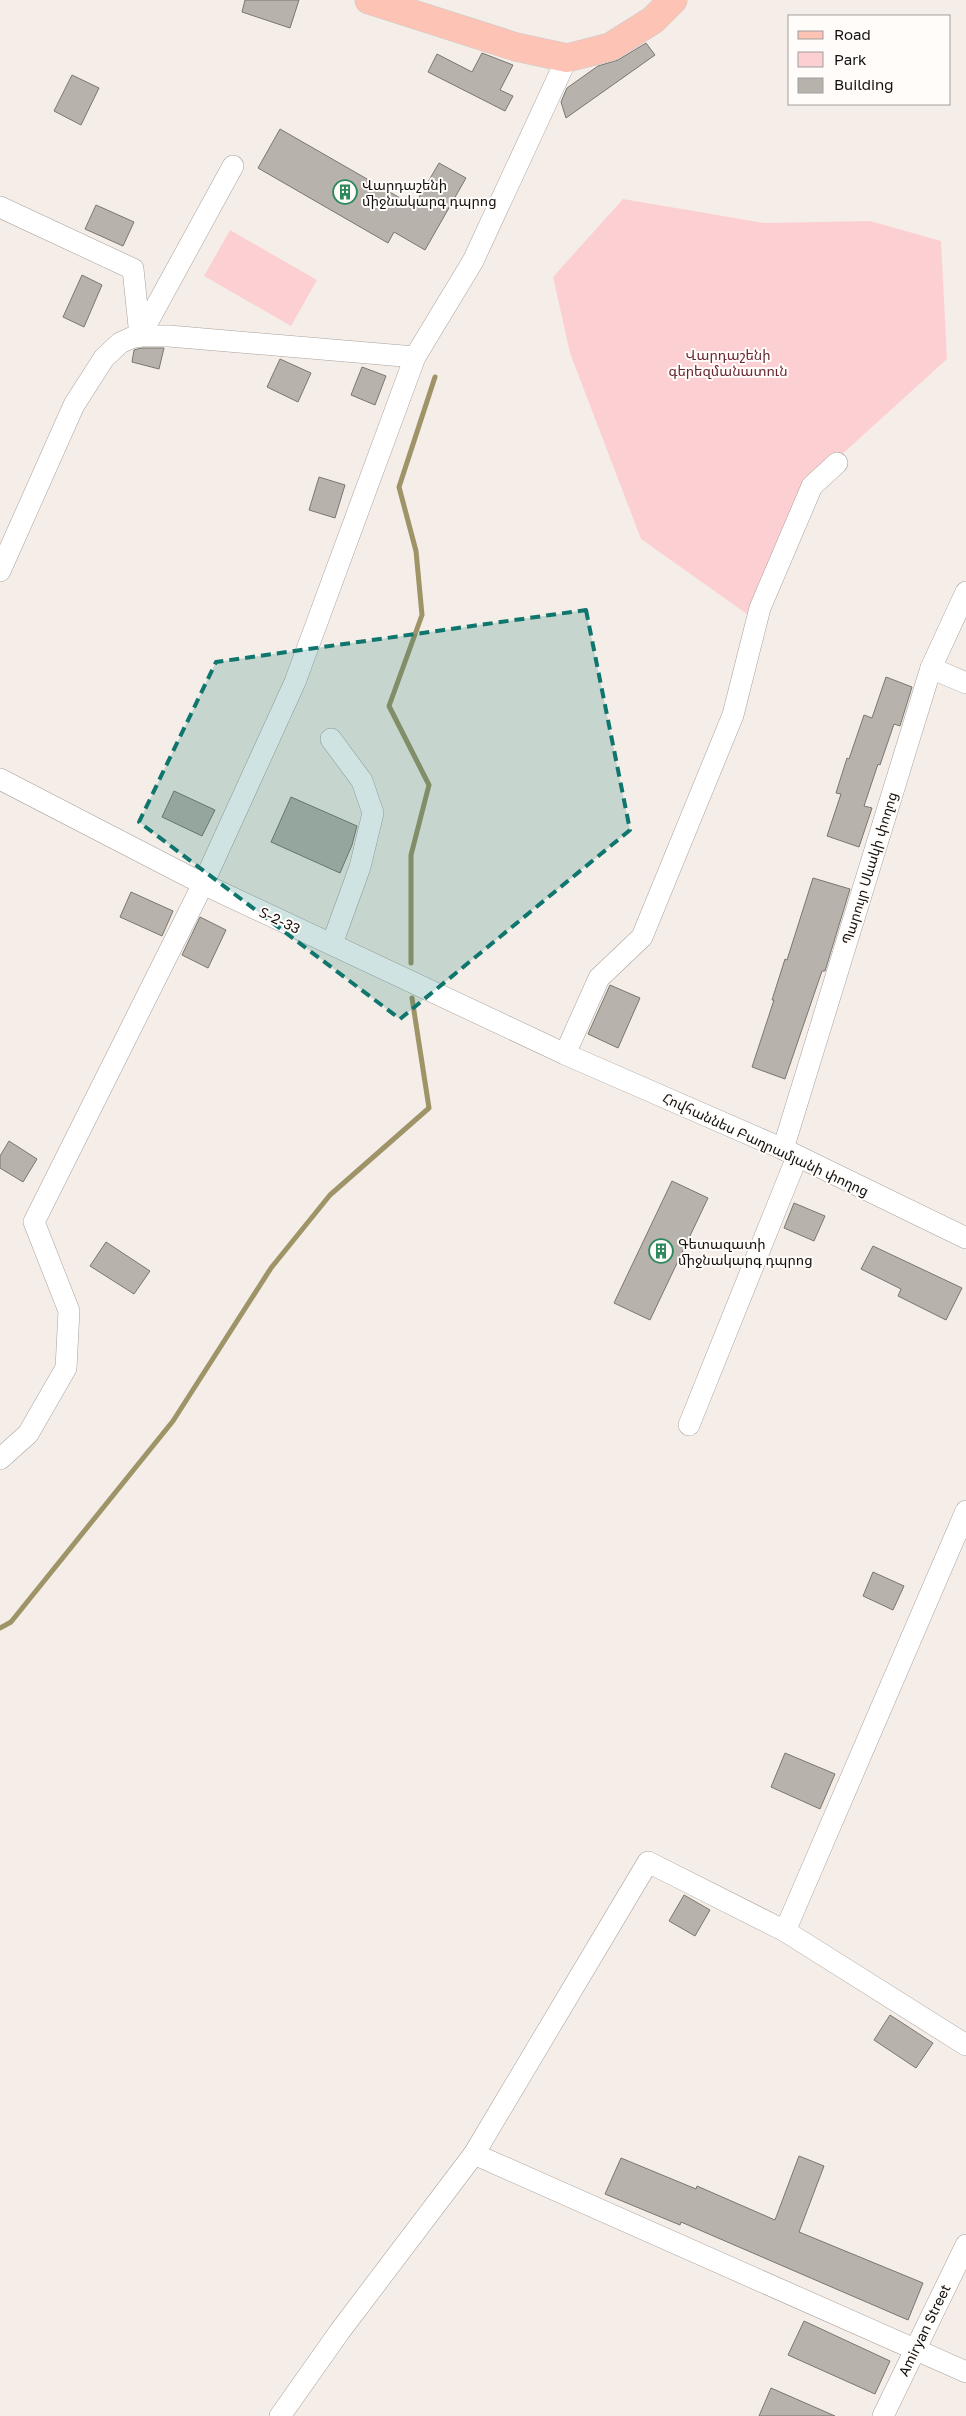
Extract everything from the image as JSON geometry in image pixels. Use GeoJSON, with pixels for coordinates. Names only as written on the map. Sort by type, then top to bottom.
{"type":"FeatureCollection","features":[{"type":"Feature","properties":{"kind":"main road"},"geometry":{"type":"LineString","coordinates":[[370,0],[516,48],[567,58],[610,47],[653,20],[673,0]]}},
{"type":"Feature","properties":{"kind":"street"},"geometry":{"type":"LineString","coordinates":[[0,1459],[28,1434],[66,1368],[69,1311],[34,1222],[203,884],[295,682],[415,357],[473,261],[567,58]]}},
{"type":"Feature","properties":{"kind":"street"},"geometry":{"type":"LineString","coordinates":[[140,336],[233,166]]}},
{"type":"Feature","properties":{"kind":"street"},"geometry":{"type":"LineString","coordinates":[[0,207],[133,269],[140,336]]}},
{"type":"Feature","properties":{"kind":"street"},"geometry":{"type":"LineString","coordinates":[[0,571],[74,405],[104,358],[120,343],[140,336],[415,357]]}},
{"type":"Feature","properties":{"kind":"street"},"geometry":{"type":"LineString","coordinates":[[564,1054],[598,978],[642,938],[733,715],[760,608],[812,486],[837,463]]}},
{"type":"Feature","properties":{"kind":"street","name":"Պարույր Սևակի փողոց"},"geometry":{"type":"LineString","coordinates":[[689,1425],[790,1153],[931,668],[966,592]]}},
{"type":"Feature","properties":{"kind":"street"},"geometry":{"type":"LineString","coordinates":[[931,668],[966,683]]}},
{"type":"Feature","properties":{"kind":"street"},"geometry":{"type":"LineString","coordinates":[[331,739],[362,781],[373,813],[360,867],[332,944]]}},
{"type":"Feature","properties":{"kind":"street","name":"Տ-2-33"},"geometry":{"type":"LineString","coordinates":[[0,779],[203,884],[564,1054]]}},
{"type":"Feature","properties":{"kind":"street","name":"Հովհաննես Բաղրամյանի փողոց"},"geometry":{"type":"LineString","coordinates":[[564,1054],[790,1153],[966,1238]]}},
{"type":"Feature","properties":{"kind":"street"},"geometry":{"type":"LineString","coordinates":[[785,1931],[966,1511]]}},
{"type":"Feature","properties":{"kind":"street"},"geometry":{"type":"LineString","coordinates":[[280,2416],[340,2331],[474,2154],[648,1862],[785,1931],[966,2045]]}},
{"type":"Feature","properties":{"kind":"street"},"geometry":{"type":"LineString","coordinates":[[474,2154],[966,2372]]}},
{"type":"Feature","properties":{"kind":"street","name":"Amiryan Street"},"geometry":{"type":"LineString","coordinates":[[883,2416],[966,2245]]}},
{"type":"Feature","properties":{"kind":"highlighted area"},"geometry":{"type":"Polygon","coordinates":[[[586,610],[630,830],[400,1019],[139,822],[216,662],[586,610]]]}},
{"type":"Feature","properties":{"kind":"green space","name":"Վարդաշենի գերեզմանատուն"},"geometry":{"type":"Polygon","coordinates":[[[623,199],[764,223],[870,221],[941,241],[947,359],[828,467],[747,614],[641,539],[570,353],[553,277],[623,199]]]}},
{"type":"Feature","properties":{"kind":"green space"},"geometry":{"type":"Polygon","coordinates":[[[230,230],[317,280],[291,326],[204,276],[230,230]]]}},
{"type":"Feature","properties":{"kind":"building"},"geometry":{"type":"Polygon","coordinates":[[[245,0],[299,0],[290,28],[242,12],[245,0]]]}},
{"type":"Feature","properties":{"kind":"building"},"geometry":{"type":"Polygon","coordinates":[[[646,43],[655,55],[566,118],[561,102],[567,88],[598,66],[618,60],[646,43]]]}},
{"type":"Feature","properties":{"kind":"building"},"geometry":{"type":"Polygon","coordinates":[[[482,53],[513,65],[500,90],[513,96],[505,111],[428,72],[437,54],[472,72],[482,53]]]}},
{"type":"Feature","properties":{"kind":"building"},"geometry":{"type":"Polygon","coordinates":[[[72,75],[99,88],[81,125],[54,111],[72,75]]]}},
{"type":"Feature","properties":{"kind":"building","name":"Վարդաշենի միջնակարգ դպրոց"},"geometry":{"type":"Polygon","coordinates":[[[280,129],[414,206],[439,163],[466,178],[425,250],[394,232],[388,243],[258,168],[280,129]]]}},
{"type":"Feature","properties":{"kind":"building"},"geometry":{"type":"Polygon","coordinates":[[[96,205],[134,222],[123,246],[85,229],[96,205]]]}},
{"type":"Feature","properties":{"kind":"building"},"geometry":{"type":"Polygon","coordinates":[[[82,275],[102,285],[84,327],[63,317],[82,275]]]}},
{"type":"Feature","properties":{"kind":"building"},"geometry":{"type":"Polygon","coordinates":[[[141,348],[164,348],[159,369],[132,362],[134,350],[141,348]]]}},
{"type":"Feature","properties":{"kind":"building"},"geometry":{"type":"Polygon","coordinates":[[[280,359],[311,373],[298,402],[267,387],[280,359]]]}},
{"type":"Feature","properties":{"kind":"building"},"geometry":{"type":"Polygon","coordinates":[[[362,367],[386,376],[375,405],[351,395],[362,367]]]}},
{"type":"Feature","properties":{"kind":"building"},"geometry":{"type":"Polygon","coordinates":[[[319,477],[345,485],[335,518],[309,510],[319,477]]]}},
{"type":"Feature","properties":{"kind":"building"},"geometry":{"type":"Polygon","coordinates":[[[886,677],[912,687],[900,726],[894,724],[864,806],[872,808],[859,847],[827,836],[841,794],[836,793],[847,758],[849,759],[864,715],[872,718],[886,677]]]}},
{"type":"Feature","properties":{"kind":"building"},"geometry":{"type":"Polygon","coordinates":[[[174,791],[215,810],[202,836],[162,817],[174,791]]]}},
{"type":"Feature","properties":{"kind":"building"},"geometry":{"type":"Polygon","coordinates":[[[291,797],[357,826],[352,845],[340,873],[271,842],[291,797]]]}},
{"type":"Feature","properties":{"kind":"building"},"geometry":{"type":"Polygon","coordinates":[[[813,878],[850,889],[825,971],[822,971],[785,1079],[752,1067],[785,959],[787,960],[813,878]]]}},
{"type":"Feature","properties":{"kind":"building"},"geometry":{"type":"Polygon","coordinates":[[[131,892],[173,911],[162,936],[120,917],[131,892]]]}},
{"type":"Feature","properties":{"kind":"building"},"geometry":{"type":"Polygon","coordinates":[[[200,917],[226,930],[208,968],[182,955],[200,917]]]}},
{"type":"Feature","properties":{"kind":"building"},"geometry":{"type":"Polygon","coordinates":[[[610,985],[640,998],[618,1048],[588,1034],[610,985]]]}},
{"type":"Feature","properties":{"kind":"building"},"geometry":{"type":"Polygon","coordinates":[[[9,1141],[37,1159],[23,1182],[0,1168],[0,1156],[9,1141]]]}},
{"type":"Feature","properties":{"kind":"building","name":"Գետազատի միջնակարգ դպրոց"},"geometry":{"type":"Polygon","coordinates":[[[672,1181],[708,1198],[650,1320],[614,1303],[672,1181]]]}},
{"type":"Feature","properties":{"kind":"building"},"geometry":{"type":"Polygon","coordinates":[[[794,1203],[825,1216],[814,1241],[784,1228],[794,1203]]]}},
{"type":"Feature","properties":{"kind":"building"},"geometry":{"type":"Polygon","coordinates":[[[106,1242],[150,1271],[134,1294],[90,1266],[106,1242]]]}},
{"type":"Feature","properties":{"kind":"building"},"geometry":{"type":"Polygon","coordinates":[[[873,1246],[962,1288],[946,1320],[898,1296],[901,1289],[861,1269],[873,1246]]]}},
{"type":"Feature","properties":{"kind":"building"},"geometry":{"type":"Polygon","coordinates":[[[873,1572],[904,1586],[893,1610],[863,1596],[873,1572]]]}},
{"type":"Feature","properties":{"kind":"building"},"geometry":{"type":"Polygon","coordinates":[[[785,1753],[835,1774],[820,1809],[771,1787],[785,1753]]]}},
{"type":"Feature","properties":{"kind":"building"},"geometry":{"type":"Polygon","coordinates":[[[684,1895],[710,1910],[695,1936],[669,1921],[684,1895]]]}},
{"type":"Feature","properties":{"kind":"building"},"geometry":{"type":"Polygon","coordinates":[[[890,2015],[933,2043],[916,2068],[874,2040],[890,2015]]]}},
{"type":"Feature","properties":{"kind":"building"},"geometry":{"type":"Polygon","coordinates":[[[799,2156],[824,2166],[799,2232],[923,2283],[908,2320],[681,2222],[680,2225],[605,2194],[621,2158],[696,2189],[697,2186],[775,2220],[799,2156]]]}},
{"type":"Feature","properties":{"kind":"building"},"geometry":{"type":"Polygon","coordinates":[[[804,2321],[890,2361],[875,2394],[788,2355],[804,2321]]]}},
{"type":"Feature","properties":{"kind":"building"},"geometry":{"type":"Polygon","coordinates":[[[771,2388],[835,2416],[759,2416],[771,2388]]]}},
{"type":"Feature","properties":{"kind":"waterway"},"geometry":{"type":"LineString","coordinates":[[411,963],[411,855],[429,785],[389,706],[422,615],[416,551],[399,487],[435,377]]}},
{"type":"Feature","properties":{"kind":"waterway"},"geometry":{"type":"LineString","coordinates":[[0,1628],[11,1622],[173,1421],[271,1268],[330,1195],[429,1108],[412,998]]}},
{"type":"Feature","properties":{"kind":"place","name":"Վարդաշենի միջնակարգ դպրոց"},"geometry":{"type":"Point","coordinates":[345,192]}},
{"type":"Feature","properties":{"kind":"place","name":"Գետազատի միջնակարգ դպրոց"},"geometry":{"type":"Point","coordinates":[661,1251]}}]}
